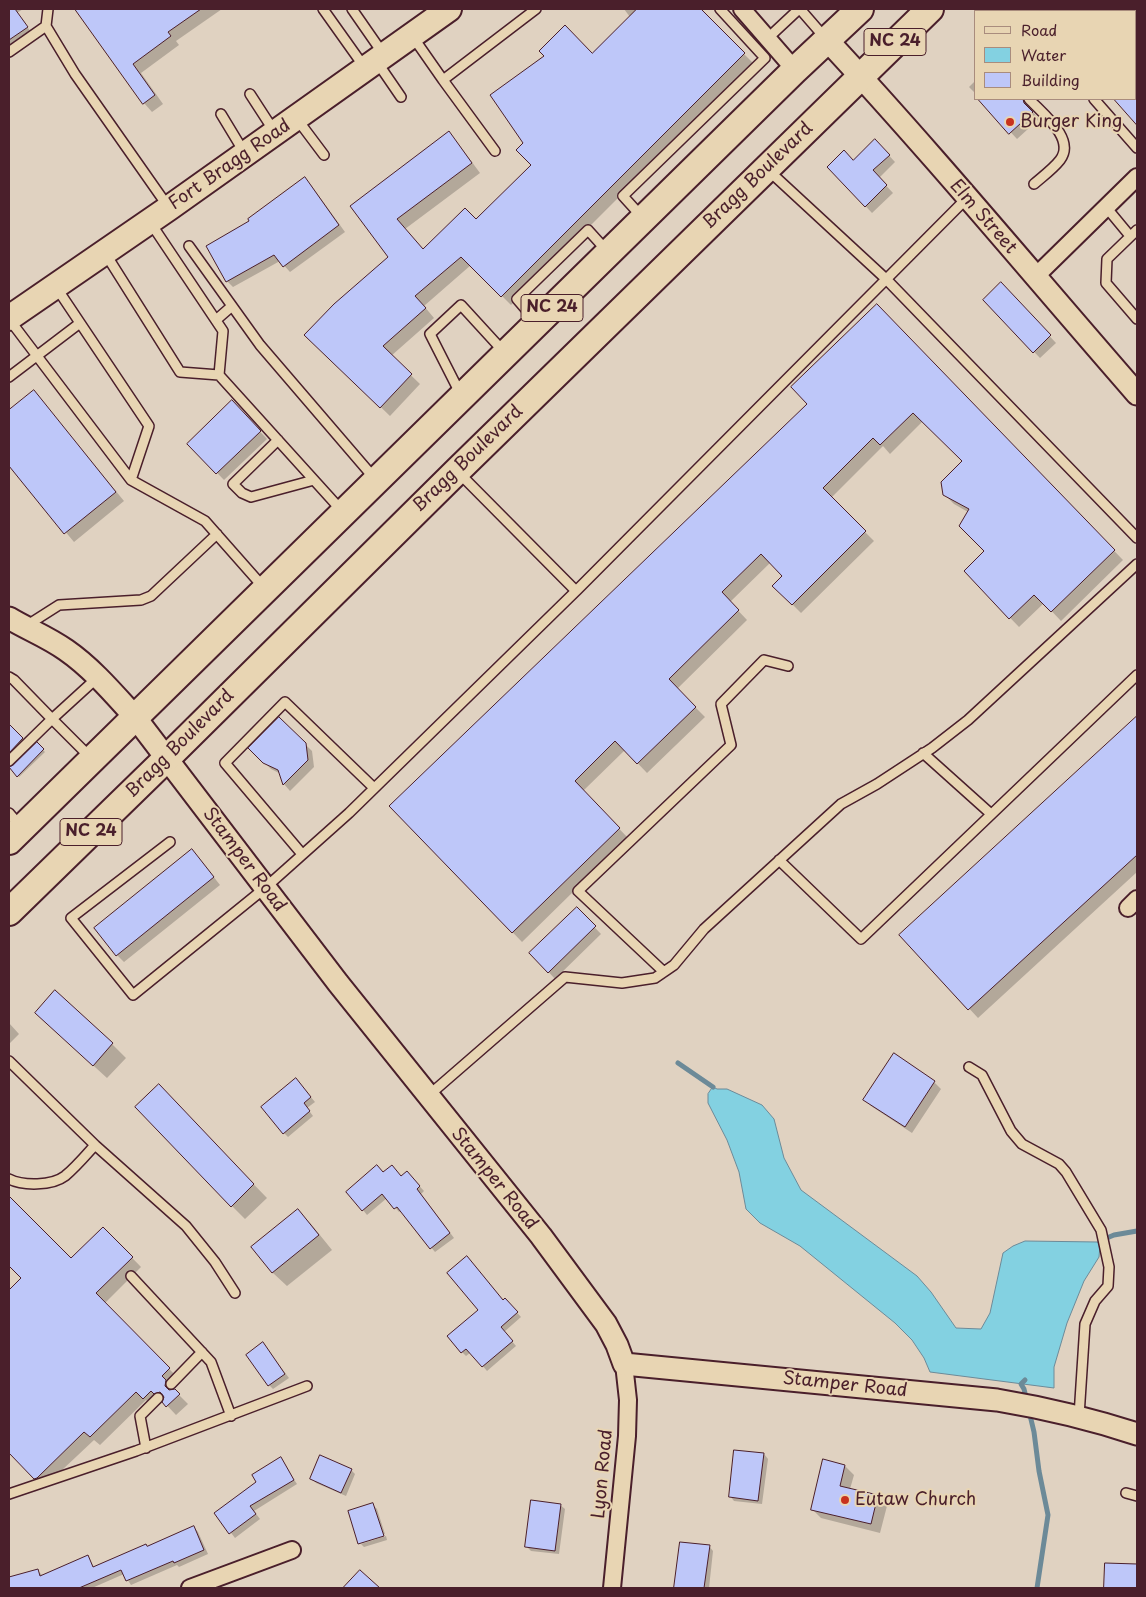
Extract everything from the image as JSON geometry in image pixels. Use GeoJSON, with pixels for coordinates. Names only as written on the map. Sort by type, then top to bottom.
{"type":"FeatureCollection","features":[{"type":"Feature","properties":{"kind":"main road","name":"Fort Bragg Road"},"geometry":{"type":"LineString","coordinates":[[9,318],[150,222],[448,9]]}},
{"type":"Feature","properties":{"kind":"main road","name":"NC 24"},"geometry":{"type":"LineString","coordinates":[[13,827],[92,759],[860,9]]}},
{"type":"Feature","properties":{"kind":"main road","name":"Bragg Boulevard"},"geometry":{"type":"LineString","coordinates":[[9,912],[930,9]]}},
{"type":"Feature","properties":{"kind":"street"},"geometry":{"type":"LineString","coordinates":[[742,9],[796,70]]}},
{"type":"Feature","properties":{"kind":"street","name":"Elm Street"},"geometry":{"type":"LineString","coordinates":[[828,41],[1000,234],[1137,394]]}},
{"type":"Feature","properties":{"kind":"street"},"geometry":{"type":"LineString","coordinates":[[1035,277],[1137,177]]}},
{"type":"Feature","properties":{"kind":"street","name":"Stamper Road"},"geometry":{"type":"LineString","coordinates":[[15,624],[47,637],[66,650],[98,677],[135,717],[338,983],[540,1236],[606,1324],[624,1364],[992,1399],[1078,1416],[1137,1434]]}},
{"type":"Feature","properties":{"kind":"street","name":"Lyon Road"},"geometry":{"type":"LineString","coordinates":[[612,1588],[627,1436],[628,1400],[624,1364]]}},
{"type":"Feature","properties":{"kind":"street"},"geometry":{"type":"LineString","coordinates":[[190,1588],[292,1550]]}},
{"type":"Feature","properties":{"kind":"lane"},"geometry":{"type":"LineString","coordinates":[[48,9],[46,26],[75,74],[169,208]]}},
{"type":"Feature","properties":{"kind":"lane"},"geometry":{"type":"LineString","coordinates":[[323,9],[375,61],[401,97]]}},
{"type":"Feature","properties":{"kind":"lane"},"geometry":{"type":"LineString","coordinates":[[352,9],[375,61]]}},
{"type":"Feature","properties":{"kind":"lane"},"geometry":{"type":"LineString","coordinates":[[443,80],[536,9]]}},
{"type":"Feature","properties":{"kind":"lane"},"geometry":{"type":"LineString","coordinates":[[644,219],[623,196],[765,58],[720,9]]}},
{"type":"Feature","properties":{"kind":"lane"},"geometry":{"type":"LineString","coordinates":[[768,38],[800,9],[828,41]]}},
{"type":"Feature","properties":{"kind":"lane"},"geometry":{"type":"LineString","coordinates":[[9,52],[46,26]]}},
{"type":"Feature","properties":{"kind":"lane"},"geometry":{"type":"LineString","coordinates":[[412,35],[495,151]]}},
{"type":"Feature","properties":{"kind":"lane"},"geometry":{"type":"LineString","coordinates":[[250,94],[275,133]]}},
{"type":"Feature","properties":{"kind":"lane"},"geometry":{"type":"LineString","coordinates":[[1030,100],[1062,136],[1066,145],[1060,161],[1034,184]]}},
{"type":"Feature","properties":{"kind":"lane"},"geometry":{"type":"LineString","coordinates":[[1095,100],[1137,148]]}},
{"type":"Feature","properties":{"kind":"lane"},"geometry":{"type":"LineString","coordinates":[[221,114],[245,154]]}},
{"type":"Feature","properties":{"kind":"lane"},"geometry":{"type":"LineString","coordinates":[[296,118],[324,155]]}},
{"type":"Feature","properties":{"kind":"lane"},"geometry":{"type":"LineString","coordinates":[[766,168],[886,279],[1137,538]]}},
{"type":"Feature","properties":{"kind":"lane"},"geometry":{"type":"LineString","coordinates":[[170,842],[71,918],[133,995],[265,888],[349,813],[576,591],[967,198]]}},
{"type":"Feature","properties":{"kind":"lane"},"geometry":{"type":"LineString","coordinates":[[1106,208],[1134,233],[1107,259],[1106,283],[1137,319]]}},
{"type":"Feature","properties":{"kind":"lane"},"geometry":{"type":"LineString","coordinates":[[150,222],[223,331],[218,374]]}},
{"type":"Feature","properties":{"kind":"lane"},"geometry":{"type":"LineString","coordinates":[[189,246],[260,345],[377,481]]}},
{"type":"Feature","properties":{"kind":"lane"},"geometry":{"type":"LineString","coordinates":[[105,253],[180,372],[218,374],[344,512]]}},
{"type":"Feature","properties":{"kind":"lane"},"geometry":{"type":"LineString","coordinates":[[56,287],[148,426],[131,480]]}},
{"type":"Feature","properties":{"kind":"lane"},"geometry":{"type":"LineString","coordinates":[[462,397],[430,334],[461,305],[506,354]]}},
{"type":"Feature","properties":{"kind":"lane"},"geometry":{"type":"LineString","coordinates":[[216,320],[232,306]]}},
{"type":"Feature","properties":{"kind":"lane"},"geometry":{"type":"LineString","coordinates":[[9,318],[131,480],[205,521],[266,590]]}},
{"type":"Feature","properties":{"kind":"lane"},"geometry":{"type":"LineString","coordinates":[[9,377],[80,323]]}},
{"type":"Feature","properties":{"kind":"lane"},"geometry":{"type":"LineString","coordinates":[[278,440],[233,484],[242,493],[251,497],[314,480]]}},
{"type":"Feature","properties":{"kind":"lane"},"geometry":{"type":"LineString","coordinates":[[457,471],[576,591]]}},
{"type":"Feature","properties":{"kind":"lane"},"geometry":{"type":"LineString","coordinates":[[15,624],[58,605],[140,600],[151,596],[217,534]]}},
{"type":"Feature","properties":{"kind":"lane"},"geometry":{"type":"LineString","coordinates":[[428,1096],[565,977],[622,983],[655,978],[674,965],[711,923],[840,804],[876,784],[968,720],[1137,564]]}},
{"type":"Feature","properties":{"kind":"lane"},"geometry":{"type":"LineString","coordinates":[[664,972],[578,891],[731,745],[721,704],[764,660],[788,666]]}},
{"type":"Feature","properties":{"kind":"lane"},"geometry":{"type":"LineString","coordinates":[[779,860],[861,939],[1137,675]]}},
{"type":"Feature","properties":{"kind":"lane"},"geometry":{"type":"LineString","coordinates":[[9,677],[92,759]]}},
{"type":"Feature","properties":{"kind":"lane"},"geometry":{"type":"LineString","coordinates":[[9,760],[98,677]]}},
{"type":"Feature","properties":{"kind":"lane"},"geometry":{"type":"LineString","coordinates":[[302,854],[225,764],[285,702],[374,788]]}},
{"type":"Feature","properties":{"kind":"lane"},"geometry":{"type":"LineString","coordinates":[[923,753],[991,814]]}},
{"type":"Feature","properties":{"kind":"lane"},"geometry":{"type":"LineString","coordinates":[[9,1061],[95,1145],[186,1226],[215,1262],[235,1293]]}},
{"type":"Feature","properties":{"kind":"lane"},"geometry":{"type":"LineString","coordinates":[[969,1066],[982,1075],[1011,1131],[1022,1144],[1059,1164],[1066,1172],[1101,1230],[1109,1267],[1108,1286],[1095,1301],[1085,1324],[1078,1416]]}},
{"type":"Feature","properties":{"kind":"lane"},"geometry":{"type":"LineString","coordinates":[[9,1179],[16,1182],[39,1185],[64,1177],[95,1145]]}},
{"type":"Feature","properties":{"kind":"lane"},"geometry":{"type":"LineString","coordinates":[[131,1276],[211,1362],[231,1416]]}},
{"type":"Feature","properties":{"kind":"lane"},"geometry":{"type":"LineString","coordinates":[[170,1384],[202,1352]]}},
{"type":"Feature","properties":{"kind":"lane"},"geometry":{"type":"LineString","coordinates":[[9,1494],[146,1448],[307,1386]]}},
{"type":"Feature","properties":{"kind":"lane"},"geometry":{"type":"LineString","coordinates":[[146,1448],[140,1416],[158,1398]]}},
{"type":"Feature","properties":{"kind":"lane"},"geometry":{"type":"LineString","coordinates":[[1126,1493],[1137,1496]]}},
{"type":"Feature","properties":{"kind":"water"},"geometry":{"type":"Polygon","coordinates":[[[713,1087],[727,1089],[762,1105],[774,1119],[784,1158],[801,1190],[917,1276],[931,1292],[956,1328],[981,1329],[990,1313],[1003,1253],[1013,1246],[1025,1241],[1098,1242],[1100,1246],[1099,1257],[1084,1281],[1067,1323],[1054,1367],[1054,1388],[930,1372],[924,1358],[912,1340],[895,1323],[800,1246],[760,1223],[746,1209],[739,1172],[727,1140],[708,1103],[708,1094],[713,1087]]]}},
{"type":"Feature","properties":{"kind":"building"},"geometry":{"type":"Polygon","coordinates":[[[9,9],[15,9],[28,27],[9,40],[9,9]]]}},
{"type":"Feature","properties":{"kind":"building"},"geometry":{"type":"Polygon","coordinates":[[[75,9],[201,9],[168,32],[171,36],[133,64],[155,95],[143,104],[75,9]]]}},
{"type":"Feature","properties":{"kind":"building"},"geometry":{"type":"Polygon","coordinates":[[[637,9],[701,9],[745,53],[501,297],[461,257],[415,296],[426,308],[383,346],[412,374],[380,408],[304,335],[334,304],[388,257],[350,206],[449,131],[472,163],[397,219],[423,249],[465,208],[476,219],[531,165],[516,150],[523,143],[490,95],[544,56],[539,51],[565,25],[592,53],[637,9]]]}},
{"type":"Feature","properties":{"kind":"building"},"geometry":{"type":"Polygon","coordinates":[[[1137,99],[1137,125],[1115,100],[1137,99]]]}},
{"type":"Feature","properties":{"kind":"building","name":"Burger King"},"geometry":{"type":"Polygon","coordinates":[[[979,100],[1023,100],[1033,112],[1009,134],[979,100]]]}},
{"type":"Feature","properties":{"kind":"building"},"geometry":{"type":"Polygon","coordinates":[[[875,139],[890,155],[873,170],[887,185],[865,207],[827,167],[844,150],[853,160],[875,139]]]}},
{"type":"Feature","properties":{"kind":"building"},"geometry":{"type":"Polygon","coordinates":[[[305,177],[339,225],[283,267],[274,255],[226,282],[206,246],[249,221],[248,219],[305,177]]]}},
{"type":"Feature","properties":{"kind":"building"},"geometry":{"type":"Polygon","coordinates":[[[1001,282],[1051,335],[1033,353],[983,300],[1001,282]]]}},
{"type":"Feature","properties":{"kind":"building"},"geometry":{"type":"Polygon","coordinates":[[[877,304],[1115,550],[1051,612],[1034,595],[1009,619],[964,571],[984,551],[959,526],[969,509],[943,495],[941,482],[962,461],[913,413],[880,445],[873,438],[823,488],[866,531],[792,605],[772,586],[782,576],[761,554],[722,592],[739,610],[669,679],[696,707],[637,764],[615,741],[575,781],[620,828],[512,933],[389,806],[807,404],[791,387],[877,304]]]}},
{"type":"Feature","properties":{"kind":"building"},"geometry":{"type":"Polygon","coordinates":[[[34,390],[116,492],[64,534],[9,466],[9,410],[34,390]]]}},
{"type":"Feature","properties":{"kind":"building"},"geometry":{"type":"Polygon","coordinates":[[[232,400],[261,431],[216,474],[187,444],[232,400]]]}},
{"type":"Feature","properties":{"kind":"building"},"geometry":{"type":"Polygon","coordinates":[[[1137,716],[1137,855],[968,1010],[899,935],[1137,716]]]}},
{"type":"Feature","properties":{"kind":"building"},"geometry":{"type":"Polygon","coordinates":[[[279,717],[306,743],[308,760],[283,785],[278,770],[263,763],[248,748],[279,717]]]}},
{"type":"Feature","properties":{"kind":"building"},"geometry":{"type":"Polygon","coordinates":[[[9,724],[23,738],[9,753],[9,724]]]}},
{"type":"Feature","properties":{"kind":"building"},"geometry":{"type":"Polygon","coordinates":[[[37,742],[44,749],[17,777],[9,767],[37,742]]]}},
{"type":"Feature","properties":{"kind":"building"},"geometry":{"type":"Polygon","coordinates":[[[192,849],[214,877],[116,956],[94,928],[192,849]]]}},
{"type":"Feature","properties":{"kind":"building"},"geometry":{"type":"Polygon","coordinates":[[[577,907],[596,926],[548,973],[529,953],[577,907]]]}},
{"type":"Feature","properties":{"kind":"building"},"geometry":{"type":"Polygon","coordinates":[[[55,990],[113,1043],[93,1066],[35,1013],[55,990]]]}},
{"type":"Feature","properties":{"kind":"building"},"geometry":{"type":"Polygon","coordinates":[[[894,1053],[935,1081],[905,1127],[863,1100],[894,1053]]]}},
{"type":"Feature","properties":{"kind":"building"},"geometry":{"type":"Polygon","coordinates":[[[296,1078],[311,1097],[304,1103],[310,1111],[283,1134],[261,1107],[296,1078]]]}},
{"type":"Feature","properties":{"kind":"building"},"geometry":{"type":"Polygon","coordinates":[[[159,1084],[254,1184],[231,1207],[135,1107],[159,1084]]]}},
{"type":"Feature","properties":{"kind":"building"},"geometry":{"type":"Polygon","coordinates":[[[377,1165],[383,1172],[392,1165],[401,1176],[407,1171],[420,1186],[417,1189],[450,1233],[430,1249],[397,1207],[394,1209],[382,1194],[362,1211],[346,1192],[377,1165]]]}},
{"type":"Feature","properties":{"kind":"building"},"geometry":{"type":"Polygon","coordinates":[[[9,1196],[71,1258],[103,1227],[133,1257],[96,1293],[170,1368],[162,1376],[166,1380],[165,1386],[169,1390],[175,1389],[180,1394],[166,1407],[162,1402],[164,1397],[160,1392],[154,1394],[151,1391],[143,1399],[136,1392],[90,1437],[84,1432],[34,1479],[9,1453],[9,1290],[21,1278],[9,1266],[9,1196]]]}},
{"type":"Feature","properties":{"kind":"building"},"geometry":{"type":"Polygon","coordinates":[[[298,1209],[319,1235],[272,1273],[251,1247],[298,1209]]]}},
{"type":"Feature","properties":{"kind":"building"},"geometry":{"type":"Polygon","coordinates":[[[467,1256],[503,1300],[505,1298],[518,1312],[501,1327],[513,1341],[482,1367],[466,1349],[461,1353],[447,1336],[478,1310],[447,1273],[467,1256]]]}},
{"type":"Feature","properties":{"kind":"building"},"geometry":{"type":"Polygon","coordinates":[[[263,1342],[285,1374],[268,1386],[246,1355],[263,1342]]]}},
{"type":"Feature","properties":{"kind":"building"},"geometry":{"type":"Polygon","coordinates":[[[734,1450],[764,1453],[758,1501],[729,1497],[734,1450]]]}},
{"type":"Feature","properties":{"kind":"building"},"geometry":{"type":"Polygon","coordinates":[[[320,1455],[352,1469],[341,1493],[310,1479],[320,1455]]]}},
{"type":"Feature","properties":{"kind":"building"},"geometry":{"type":"Polygon","coordinates":[[[281,1457],[294,1480],[250,1506],[256,1514],[229,1534],[214,1513],[256,1482],[252,1475],[281,1457]]]}},
{"type":"Feature","properties":{"kind":"building"},"geometry":{"type":"Polygon","coordinates":[[[823,1459],[845,1465],[840,1486],[878,1495],[871,1524],[811,1510],[823,1459]]]}},
{"type":"Feature","properties":{"kind":"building"},"geometry":{"type":"Polygon","coordinates":[[[531,1500],[561,1504],[555,1551],[525,1547],[531,1500]]]}},
{"type":"Feature","properties":{"kind":"building"},"geometry":{"type":"Polygon","coordinates":[[[373,1503],[384,1536],[358,1544],[348,1511],[373,1503]]]}},
{"type":"Feature","properties":{"kind":"building"},"geometry":{"type":"Polygon","coordinates":[[[194,1526],[204,1550],[126,1581],[121,1570],[79,1588],[9,1588],[9,1577],[38,1569],[40,1576],[88,1555],[93,1567],[194,1526]]]}},
{"type":"Feature","properties":{"kind":"building"},"geometry":{"type":"Polygon","coordinates":[[[680,1542],[710,1545],[704,1588],[674,1588],[680,1542]]]}},
{"type":"Feature","properties":{"kind":"building"},"geometry":{"type":"Polygon","coordinates":[[[1105,1563],[1137,1564],[1137,1588],[1104,1588],[1105,1563]]]}},
{"type":"Feature","properties":{"kind":"building"},"geometry":{"type":"Polygon","coordinates":[[[360,1570],[380,1588],[343,1588],[360,1570]]]}},
{"type":"Feature","properties":{"kind":"waterway"},"geometry":{"type":"LineString","coordinates":[[678,1063],[713,1087]]}},
{"type":"Feature","properties":{"kind":"waterway"},"geometry":{"type":"LineString","coordinates":[[1102,1240],[1114,1235],[1137,1231]]}},
{"type":"Feature","properties":{"kind":"waterway"},"geometry":{"type":"LineString","coordinates":[[1025,1380],[1021,1384],[1027,1401]]}},
{"type":"Feature","properties":{"kind":"waterway"},"geometry":{"type":"LineString","coordinates":[[1029,1411],[1048,1515],[1037,1588]]}},
{"type":"Feature","properties":{"kind":"place","name":"Burger King"},"geometry":{"type":"Point","coordinates":[1010,122]}},
{"type":"Feature","properties":{"kind":"place","name":"Eutaw Church"},"geometry":{"type":"Point","coordinates":[845,1500]}}]}
